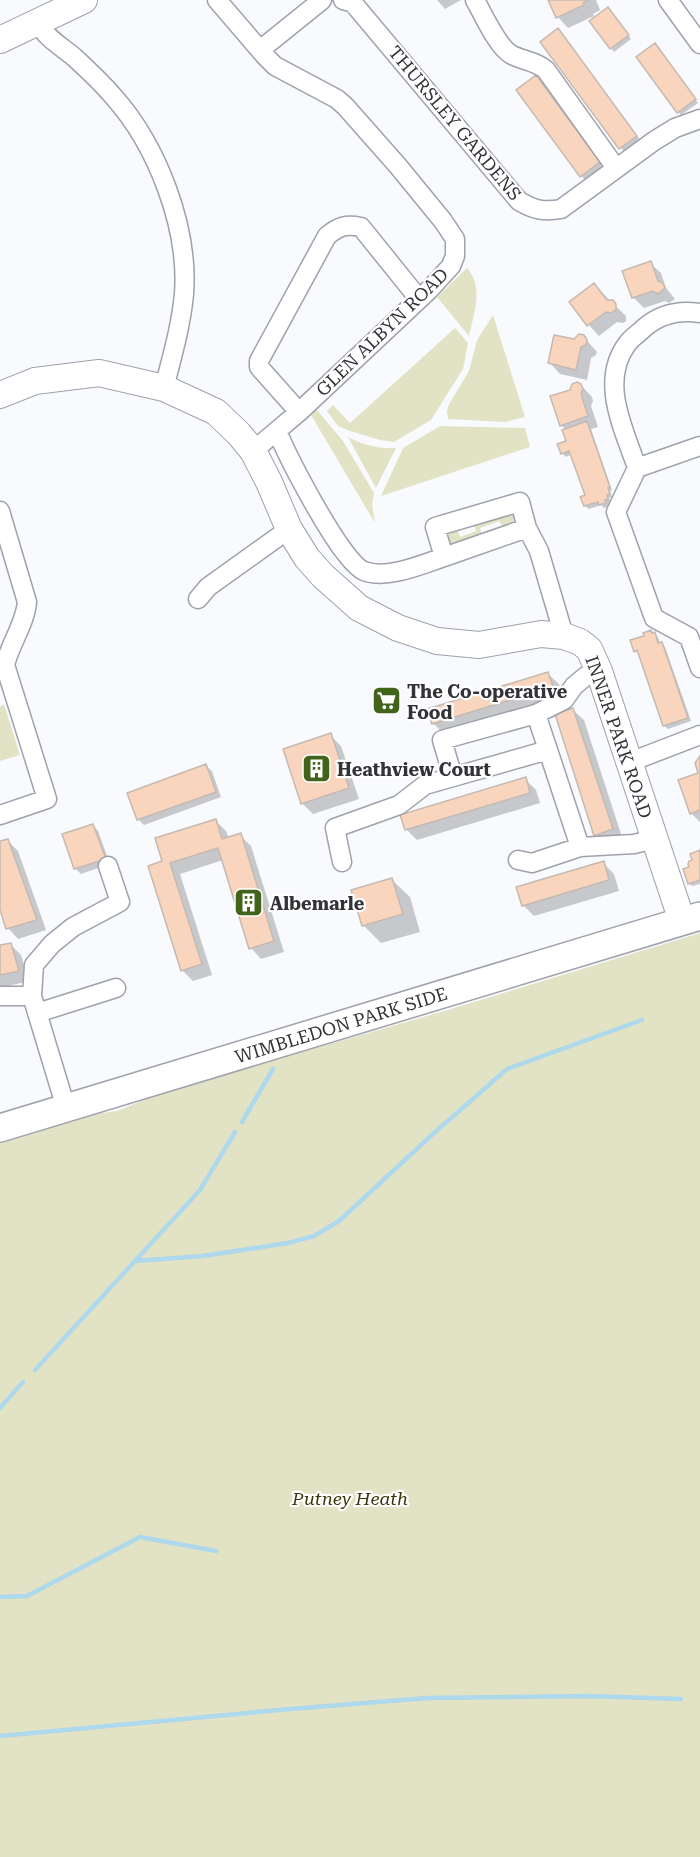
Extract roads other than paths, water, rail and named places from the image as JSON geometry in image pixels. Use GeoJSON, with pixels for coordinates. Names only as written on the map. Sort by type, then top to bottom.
{"type":"FeatureCollection","features":[{"type":"Feature","properties":{"kind":"main road","name":"WIMBLEDON PARK SIDE"},"geometry":{"type":"LineString","coordinates":[[0,1128],[691,919]]}},
{"type":"Feature","properties":{"kind":"street"},"geometry":{"type":"LineString","coordinates":[[0,40],[84,0]]}},
{"type":"Feature","properties":{"kind":"street","name":"GLEN ALBYN ROAD"},"geometry":{"type":"LineString","coordinates":[[217,0],[275,66],[337,99],[345,106],[398,166],[455,239],[455,256],[451,266],[299,412],[253,452]]}},
{"type":"Feature","properties":{"kind":"street"},"geometry":{"type":"LineString","coordinates":[[260,50],[322,0]]}},
{"type":"Feature","properties":{"kind":"street","name":"THURSLEY GARDENS"},"geometry":{"type":"LineString","coordinates":[[343,0],[353,3],[519,201],[533,209],[547,211],[561,209],[664,134],[700,119]]}},
{"type":"Feature","properties":{"kind":"street"},"geometry":{"type":"LineString","coordinates":[[475,0],[503,48],[511,54],[538,63],[546,70],[616,168]]}},
{"type":"Feature","properties":{"kind":"street"},"geometry":{"type":"LineString","coordinates":[[668,0],[700,44]]}},
{"type":"Feature","properties":{"kind":"street"},"geometry":{"type":"LineString","coordinates":[[38,23],[41,30],[76,59],[113,96],[135,124],[156,159],[172,204],[182,252],[184,292],[164,388]]}},
{"type":"Feature","properties":{"kind":"street"},"geometry":{"type":"LineString","coordinates":[[299,412],[259,368],[259,361],[327,236],[338,227],[350,224],[361,227],[419,299]]}},
{"type":"Feature","properties":{"kind":"street"},"geometry":{"type":"LineString","coordinates":[[700,313],[691,311],[668,314],[649,324],[627,344],[618,362],[613,381],[616,402],[637,468],[616,512],[654,618],[694,635],[700,668]]}},
{"type":"Feature","properties":{"kind":"street","name":"INNER PARK ROAD"},"geometry":{"type":"LineString","coordinates":[[0,395],[35,381],[99,373],[164,388],[216,412],[239,434],[253,452],[289,529],[307,558],[323,576],[359,608],[398,628],[437,641],[479,645],[541,634],[564,636],[580,642],[589,649],[599,670],[655,838],[691,919]]}},
{"type":"Feature","properties":{"kind":"street"},"geometry":{"type":"LineString","coordinates":[[277,431],[323,519],[354,564],[364,571],[386,574],[423,564],[527,528]]}},
{"type":"Feature","properties":{"kind":"street"},"geometry":{"type":"LineString","coordinates":[[637,468],[700,446]]}},
{"type":"Feature","properties":{"kind":"street"},"geometry":{"type":"LineString","coordinates":[[444,557],[435,527],[520,502],[527,528],[539,551],[564,636]]}},
{"type":"Feature","properties":{"kind":"street"},"geometry":{"type":"LineString","coordinates":[[0,511],[27,602],[26,612],[8,651],[5,665],[46,800],[0,815]]}},
{"type":"Feature","properties":{"kind":"street"},"geometry":{"type":"LineString","coordinates":[[198,599],[208,586],[289,529]]}},
{"type":"Feature","properties":{"kind":"street"},"geometry":{"type":"LineString","coordinates":[[453,777],[442,740],[536,714],[564,700],[574,686],[586,676],[599,670]]}},
{"type":"Feature","properties":{"kind":"street"},"geometry":{"type":"LineString","coordinates":[[536,714],[580,847]]}},
{"type":"Feature","properties":{"kind":"street"},"geometry":{"type":"LineString","coordinates":[[630,762],[700,735]]}},
{"type":"Feature","properties":{"kind":"street"},"geometry":{"type":"LineString","coordinates":[[342,862],[335,828],[399,805],[425,785],[548,750]]}},
{"type":"Feature","properties":{"kind":"street"},"geometry":{"type":"LineString","coordinates":[[518,860],[532,863],[580,847],[634,844],[655,838]]}},
{"type":"Feature","properties":{"kind":"street"},"geometry":{"type":"LineString","coordinates":[[66,1108],[35,1005],[34,965],[52,944],[73,927],[120,902],[108,866]]}},
{"type":"Feature","properties":{"kind":"street"},"geometry":{"type":"LineString","coordinates":[[0,996],[35,1005],[116,988]]}},
{"type":"Feature","properties":{"kind":"waterway"},"geometry":{"type":"LineString","coordinates":[[135,1261],[203,1256],[288,1243],[314,1236],[339,1221],[507,1069],[642,1020]]}},
{"type":"Feature","properties":{"kind":"waterway"},"geometry":{"type":"LineString","coordinates":[[242,1122],[273,1069]]}},
{"type":"Feature","properties":{"kind":"waterway"},"geometry":{"type":"LineString","coordinates":[[35,1370],[200,1190],[235,1132]]}},
{"type":"Feature","properties":{"kind":"waterway"},"geometry":{"type":"LineString","coordinates":[[0,1408],[23,1382]]}},
{"type":"Feature","properties":{"kind":"waterway"},"geometry":{"type":"LineString","coordinates":[[0,1597],[27,1596],[140,1537],[216,1551]]}},
{"type":"Feature","properties":{"kind":"waterway"},"geometry":{"type":"LineString","coordinates":[[0,1736],[427,1698],[589,1696],[681,1699]]}},
{"type":"Feature","properties":{"kind":"place","name":"The Co-operative Food"},"geometry":{"type":"Point","coordinates":[386,701]}},
{"type":"Feature","properties":{"kind":"place","name":"Heathview Court"},"geometry":{"type":"Point","coordinates":[316,769]}},
{"type":"Feature","properties":{"kind":"place","name":"Albemarle"},"geometry":{"type":"Point","coordinates":[249,903]}},
{"type":"Feature","properties":{"kind":"park label","name":"Putney Heath"},"geometry":{"type":"Point","coordinates":[350,1498]}}]}
